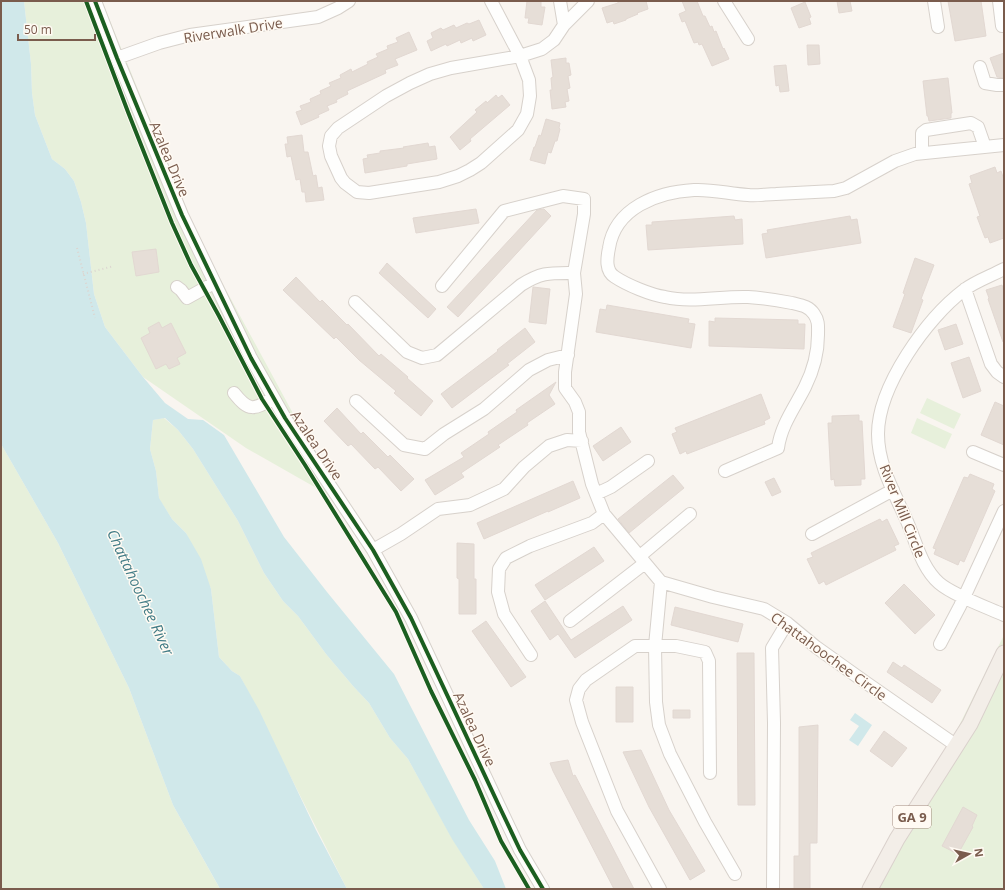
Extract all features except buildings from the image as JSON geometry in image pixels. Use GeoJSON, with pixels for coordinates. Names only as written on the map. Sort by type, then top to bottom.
{"type":"FeatureCollection","features":[{"type":"Feature","properties":{"kind":"main road","name":"GA 9"},"geometry":{"type":"LineString","coordinates":[[870,889],[897,839],[957,746],[982,701],[1004,653]]}},
{"type":"Feature","properties":{"kind":"street","name":"Azalea Drive"},"geometry":{"type":"LineString","coordinates":[[95,1],[116,58],[182,215],[250,358],[285,418],[373,550],[411,618],[520,850],[543,889]]}},
{"type":"Feature","properties":{"kind":"street","name":"Riverwalk Drive"},"geometry":{"type":"LineString","coordinates":[[116,58],[159,43],[190,35],[318,17],[349,1]]}},
{"type":"Feature","properties":{"kind":"street"},"geometry":{"type":"LineString","coordinates":[[491,1],[520,56],[529,80],[530,96],[527,114],[518,130],[481,163],[458,176],[439,182],[369,193],[357,192],[345,183],[341,178],[331,156],[329,146],[331,136],[338,128],[386,96],[430,74],[451,68],[520,56],[542,49],[554,40],[564,25],[588,1]]}},
{"type":"Feature","properties":{"kind":"street"},"geometry":{"type":"LineString","coordinates":[[560,1],[564,25]]}},
{"type":"Feature","properties":{"kind":"street"},"geometry":{"type":"LineString","coordinates":[[724,1],[748,39]]}},
{"type":"Feature","properties":{"kind":"street"},"geometry":{"type":"LineString","coordinates":[[934,1],[938,27]]}},
{"type":"Feature","properties":{"kind":"street"},"geometry":{"type":"LineString","coordinates":[[999,1],[1002,26],[1004,25]]}},
{"type":"Feature","properties":{"kind":"street"},"geometry":{"type":"LineString","coordinates":[[980,66],[986,83],[1004,85]]}},
{"type":"Feature","properties":{"kind":"street"},"geometry":{"type":"LineString","coordinates":[[922,153],[922,133],[926,130],[971,123],[978,126],[985,147]]}},
{"type":"Feature","properties":{"kind":"street"},"geometry":{"type":"LineString","coordinates":[[725,471],[778,448],[782,429],[806,386],[813,368],[818,344],[818,320],[813,311],[806,306],[747,297],[683,299],[665,298],[646,292],[614,277],[608,270],[609,249],[614,231],[625,216],[639,204],[650,199],[693,190],[748,195],[834,191],[846,188],[895,161],[922,153],[1004,145]]}},
{"type":"Feature","properties":{"kind":"street"},"geometry":{"type":"LineString","coordinates":[[442,286],[504,211],[563,196],[584,199],[584,214],[574,273],[576,294],[565,372],[565,388],[579,412],[579,432],[592,484],[604,514],[661,582],[655,646],[658,725],[670,754],[705,822],[735,874]]}},
{"type":"Feature","properties":{"kind":"street","name":"River Mill Circle"},"geometry":{"type":"LineString","coordinates":[[1004,269],[965,289],[942,310],[919,338],[906,357],[884,398],[878,434],[884,470],[931,576],[940,584],[964,597],[1004,615]]}},
{"type":"Feature","properties":{"kind":"street"},"geometry":{"type":"LineString","coordinates":[[355,302],[407,352],[422,358],[437,355],[521,285],[534,276],[549,273],[574,273]]}},
{"type":"Feature","properties":{"kind":"street"},"geometry":{"type":"LineString","coordinates":[[177,287],[187,298],[214,282]]}},
{"type":"Feature","properties":{"kind":"street"},"geometry":{"type":"LineString","coordinates":[[965,289],[991,364],[997,372],[1004,377]]}},
{"type":"Feature","properties":{"kind":"street"},"geometry":{"type":"LineString","coordinates":[[356,402],[404,445],[425,449],[444,434],[484,409],[529,370],[548,360],[568,355]]}},
{"type":"Feature","properties":{"kind":"street"},"geometry":{"type":"LineString","coordinates":[[234,393],[250,408],[259,407],[273,398]]}},
{"type":"Feature","properties":{"kind":"street"},"geometry":{"type":"LineString","coordinates":[[373,550],[401,534],[438,509],[470,505],[504,489],[524,467],[549,446],[567,440],[582,441]]}},
{"type":"Feature","properties":{"kind":"street"},"geometry":{"type":"LineString","coordinates":[[973,452],[1004,465]]}},
{"type":"Feature","properties":{"kind":"street"},"geometry":{"type":"LineString","coordinates":[[596,494],[611,487],[648,461]]}},
{"type":"Feature","properties":{"kind":"street"},"geometry":{"type":"LineString","coordinates":[[812,534],[893,490]]}},
{"type":"Feature","properties":{"kind":"street"},"geometry":{"type":"LineString","coordinates":[[940,644],[964,597],[1004,511]]}},
{"type":"Feature","properties":{"kind":"street"},"geometry":{"type":"LineString","coordinates":[[531,655],[504,614],[498,592],[499,569],[506,558],[530,546],[592,522],[604,514]]}},
{"type":"Feature","properties":{"kind":"street"},"geometry":{"type":"LineString","coordinates":[[570,621],[642,560],[690,514]]}},
{"type":"Feature","properties":{"kind":"street","name":"Chattahoochee Circle"},"geometry":{"type":"LineString","coordinates":[[661,582],[713,597],[764,609],[787,623],[816,647],[957,746]]}},
{"type":"Feature","properties":{"kind":"street"},"geometry":{"type":"LineString","coordinates":[[773,889],[774,723],[772,648],[787,623]]}},
{"type":"Feature","properties":{"kind":"street"},"geometry":{"type":"LineString","coordinates":[[660,889],[617,811],[582,722],[576,700],[579,689],[586,680],[635,646],[676,646],[705,652],[709,661],[710,773]]}},
{"type":"Feature","properties":{"kind":"path"},"geometry":{"type":"LineString","coordinates":[[77,248],[95,318]]}},
{"type":"Feature","properties":{"kind":"path"},"geometry":{"type":"LineString","coordinates":[[83,274],[114,266]]}},
{"type":"Feature","properties":{"kind":"green space"},"geometry":{"type":"Polygon","coordinates":[[[24,1],[102,1],[200,242],[341,502],[246,448],[143,377],[105,327],[94,294],[86,223],[81,202],[74,181],[65,169],[52,159],[35,115],[24,1]]]}},
{"type":"Feature","properties":{"kind":"green space"},"geometry":{"type":"Polygon","coordinates":[[[927,398],[961,414],[954,429],[920,413],[927,398]]]}},
{"type":"Feature","properties":{"kind":"green space"},"geometry":{"type":"Polygon","coordinates":[[[164,418],[178,430],[193,449],[238,521],[264,573],[283,601],[298,616],[326,654],[369,703],[390,738],[408,759],[452,838],[484,889],[347,889],[240,676],[232,671],[219,657],[211,589],[186,533],[172,519],[159,499],[156,471],[150,449],[153,420],[164,418]]]}},
{"type":"Feature","properties":{"kind":"green space"},"geometry":{"type":"Polygon","coordinates":[[[917,418],[952,434],[945,449],[911,433],[917,418]]]}},
{"type":"Feature","properties":{"kind":"green space"},"geometry":{"type":"Polygon","coordinates":[[[1,444],[58,543],[129,688],[173,805],[220,889],[1,889],[1,444]]]}},
{"type":"Feature","properties":{"kind":"green space"},"geometry":{"type":"Polygon","coordinates":[[[1004,635],[1004,889],[878,889],[1004,635]]]}},
{"type":"Feature","properties":{"kind":"water","name":"Chattahoochee River"},"geometry":{"type":"Polygon","coordinates":[[[1,1],[24,1],[35,115],[52,159],[65,169],[74,181],[81,202],[86,223],[94,294],[105,327],[165,403],[188,419],[203,420],[224,435],[284,537],[394,674],[469,820],[495,861],[506,889],[484,889],[452,839],[408,759],[390,738],[369,703],[326,654],[298,616],[283,601],[264,573],[238,521],[193,449],[178,430],[165,418],[153,420],[150,449],[156,471],[159,498],[172,519],[186,533],[201,559],[211,589],[219,657],[232,671],[240,676],[259,710],[316,830],[347,889],[220,889],[173,805],[129,688],[58,543],[1,444],[1,1]]]}},
{"type":"Feature","properties":{"kind":"water"},"geometry":{"type":"Polygon","coordinates":[[[855,713],[872,725],[858,746],[849,740],[859,726],[850,720],[855,713]]]}},
{"type":"Feature","properties":{"kind":"cycle path"},"geometry":{"type":"LineString","coordinates":[[86,1],[172,223],[191,265],[262,399],[305,465],[396,612],[431,691],[475,780],[501,841],[529,889]]}},
{"type":"Feature","properties":{"kind":"cycle path"},"geometry":{"type":"LineString","coordinates":[[95,1],[182,215],[251,358],[285,418],[373,550],[411,618],[520,850],[543,889]]}}]}
